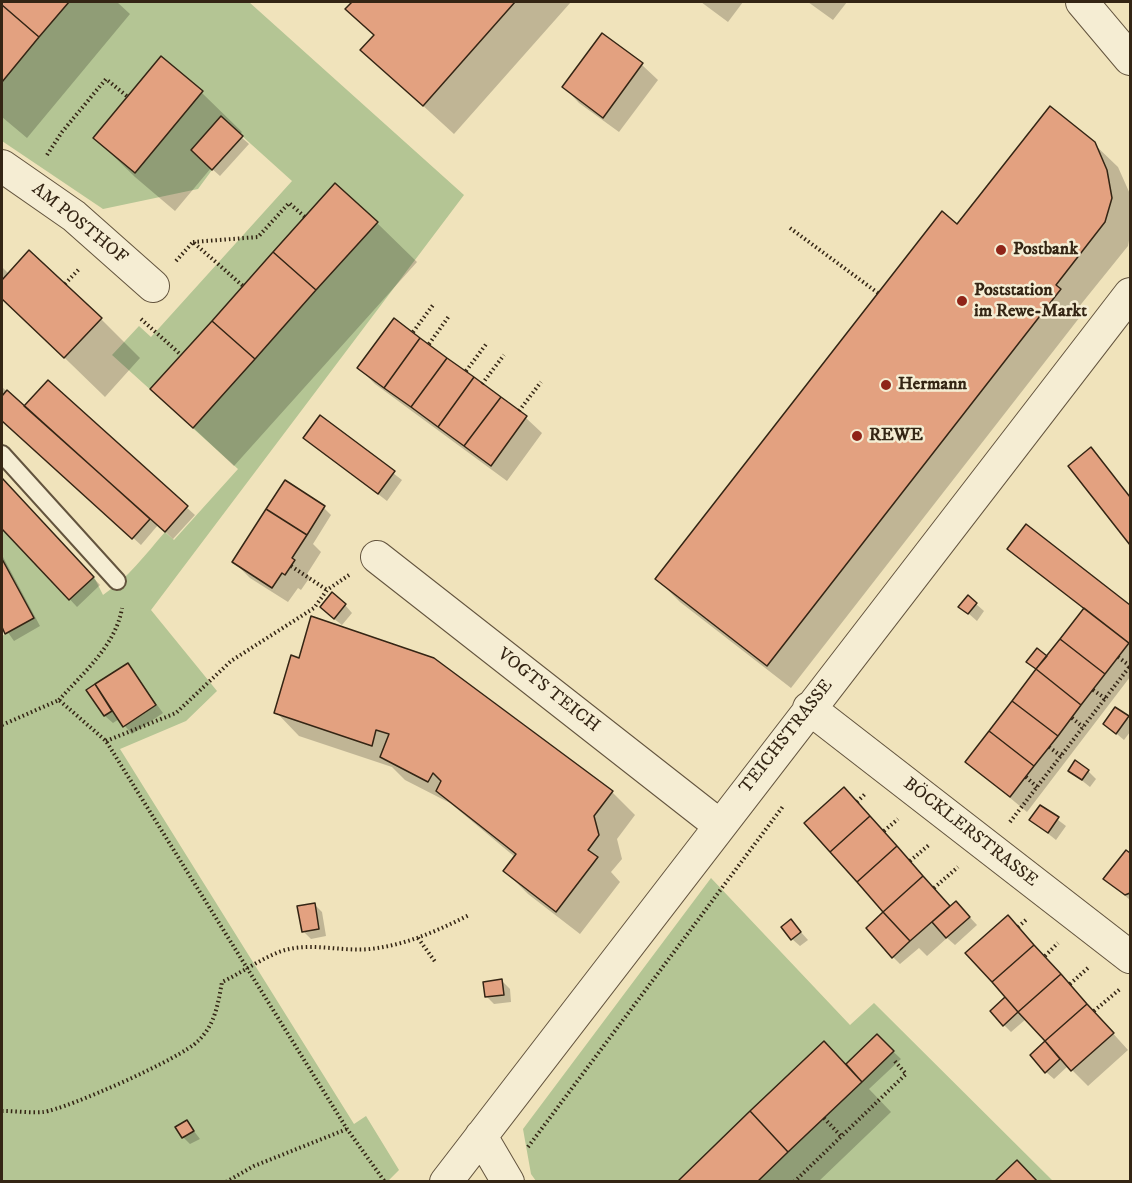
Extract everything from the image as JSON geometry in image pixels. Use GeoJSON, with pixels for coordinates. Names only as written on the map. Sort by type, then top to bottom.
{"type":"FeatureCollection","features":[{"type":"Feature","properties":{"kind":"street"},"geometry":{"type":"LineString","coordinates":[[1082,2],[1131,59]]}},
{"type":"Feature","properties":{"kind":"street","name":"AM POSTHOF"},"geometry":{"type":"LineString","coordinates":[[2,166],[98,235],[153,286]]}},
{"type":"Feature","properties":{"kind":"street","name":"TEICHSTRASSE"},"geometry":{"type":"LineString","coordinates":[[446,1182],[809,708],[1131,294]]}},
{"type":"Feature","properties":{"kind":"street","name":"VOGTS TEICH"},"geometry":{"type":"LineString","coordinates":[[377,557],[719,825]]}},
{"type":"Feature","properties":{"kind":"street","name":"BÖCKLERSTRASSE"},"geometry":{"type":"LineString","coordinates":[[809,708],[990,848],[1128,971]]}},
{"type":"Feature","properties":{"kind":"street"},"geometry":{"type":"LineString","coordinates":[[481,1136],[507,1180]]}},
{"type":"Feature","properties":{"kind":"lane"},"geometry":{"type":"LineString","coordinates":[[2,454],[117,581]]}},
{"type":"Feature","properties":{"kind":"path"},"geometry":{"type":"LineString","coordinates":[[29,184],[62,132],[106,79],[128,97]]}},
{"type":"Feature","properties":{"kind":"path"},"geometry":{"type":"LineString","coordinates":[[153,286],[193,242],[258,237],[289,203],[305,217]]}},
{"type":"Feature","properties":{"kind":"path"},"geometry":{"type":"LineString","coordinates":[[790,228],[878,293]]}},
{"type":"Feature","properties":{"kind":"path"},"geometry":{"type":"LineString","coordinates":[[193,242],[243,286]]}},
{"type":"Feature","properties":{"kind":"path"},"geometry":{"type":"LineString","coordinates":[[413,332],[433,305]]}},
{"type":"Feature","properties":{"kind":"path"},"geometry":{"type":"LineString","coordinates":[[429,344],[449,316]]}},
{"type":"Feature","properties":{"kind":"path"},"geometry":{"type":"LineString","coordinates":[[140,318],[181,355]]}},
{"type":"Feature","properties":{"kind":"path"},"geometry":{"type":"LineString","coordinates":[[466,371],[487,343]]}},
{"type":"Feature","properties":{"kind":"path"},"geometry":{"type":"LineString","coordinates":[[482,384],[504,355]]}},
{"type":"Feature","properties":{"kind":"path"},"geometry":{"type":"LineString","coordinates":[[519,411],[540,382]]}},
{"type":"Feature","properties":{"kind":"path"},"geometry":{"type":"LineString","coordinates":[[106,741],[176,713],[231,661],[314,608],[327,590],[377,557]]}},
{"type":"Feature","properties":{"kind":"path"},"geometry":{"type":"LineString","coordinates":[[291,566],[327,590]]}},
{"type":"Feature","properties":{"kind":"path"},"geometry":{"type":"LineString","coordinates":[[2,725],[59,700],[106,647],[120,620],[123,599],[117,581]]}},
{"type":"Feature","properties":{"kind":"path"},"geometry":{"type":"LineString","coordinates":[[990,848],[1130,666],[1118,657]]}},
{"type":"Feature","properties":{"kind":"path"},"geometry":{"type":"LineString","coordinates":[[1093,690],[1106,699]]}},
{"type":"Feature","properties":{"kind":"path"},"geometry":{"type":"LineString","coordinates":[[59,700],[106,741],[347,1129],[385,1182]]}},
{"type":"Feature","properties":{"kind":"path"},"geometry":{"type":"LineString","coordinates":[[1072,718],[1083,727]]}},
{"type":"Feature","properties":{"kind":"path"},"geometry":{"type":"LineString","coordinates":[[1049,747],[1061,756]]}},
{"type":"Feature","properties":{"kind":"path"},"geometry":{"type":"LineString","coordinates":[[1026,777],[1037,787]]}},
{"type":"Feature","properties":{"kind":"path"},"geometry":{"type":"LineString","coordinates":[[507,1180],[789,798]]}},
{"type":"Feature","properties":{"kind":"path"},"geometry":{"type":"LineString","coordinates":[[2,1111],[43,1112],[64,1107],[178,1056],[198,1042],[209,1028],[218,1009],[222,982],[280,952],[308,947],[368,949],[418,938],[469,915]]}},
{"type":"Feature","properties":{"kind":"path"},"geometry":{"type":"LineString","coordinates":[[418,938],[436,963]]}},
{"type":"Feature","properties":{"kind":"path"},"geometry":{"type":"LineString","coordinates":[[1094,1011],[1128,971]]}},
{"type":"Feature","properties":{"kind":"path"},"geometry":{"type":"LineString","coordinates":[[794,1182],[906,1074],[893,1059]]}},
{"type":"Feature","properties":{"kind":"path"},"geometry":{"type":"LineString","coordinates":[[824,1118],[842,1136]]}},
{"type":"Feature","properties":{"kind":"path"},"geometry":{"type":"LineString","coordinates":[[226,1182],[254,1167],[347,1129]]}},
{"type":"Feature","properties":{"kind":"green space"},"geometry":{"type":"Polygon","coordinates":[[[2,2],[249,2],[464,195],[151,610],[217,691],[186,721],[120,749],[354,1124],[366,1116],[399,1170],[388,1181],[2,1181],[2,636],[34,618],[2,559],[2,529],[68,600],[94,577],[103,595],[128,574],[165,532],[174,540],[238,469],[112,355],[139,326],[151,337],[292,181],[221,117],[191,150],[212,170],[198,189],[103,209],[2,141],[2,2]]]}},
{"type":"Feature","properties":{"kind":"green space"},"geometry":{"type":"Polygon","coordinates":[[[711,878],[850,1025],[874,1003],[1053,1181],[536,1181],[531,1174],[523,1129],[711,878]]]}},
{"type":"Feature","properties":{"kind":"building"},"geometry":{"type":"Polygon","coordinates":[[[2,2],[69,2],[39,37],[2,5],[2,2]]]}},
{"type":"Feature","properties":{"kind":"building"},"geometry":{"type":"Polygon","coordinates":[[[352,2],[515,2],[423,106],[360,50],[374,35],[345,9],[352,2]]]}},
{"type":"Feature","properties":{"kind":"building"},"geometry":{"type":"Polygon","coordinates":[[[2,5],[39,37],[2,82],[2,5]]]}},
{"type":"Feature","properties":{"kind":"building"},"geometry":{"type":"Polygon","coordinates":[[[602,33],[643,63],[603,118],[562,87],[602,33]]]}},
{"type":"Feature","properties":{"kind":"building"},"geometry":{"type":"Polygon","coordinates":[[[161,56],[203,91],[135,173],[93,138],[161,56]]]}},
{"type":"Feature","properties":{"kind":"building","name":"REWE"},"geometry":{"type":"Polygon","coordinates":[[[1050,106],[1095,142],[1107,170],[1112,198],[1105,222],[1056,285],[1061,289],[767,666],[655,579],[942,211],[957,224],[1050,106]]]}},
{"type":"Feature","properties":{"kind":"building"},"geometry":{"type":"Polygon","coordinates":[[[221,116],[243,136],[212,170],[191,150],[221,116]]]}},
{"type":"Feature","properties":{"kind":"building"},"geometry":{"type":"Polygon","coordinates":[[[335,183],[378,222],[316,290],[273,252],[335,183]]]}},
{"type":"Feature","properties":{"kind":"building"},"geometry":{"type":"Polygon","coordinates":[[[29,250],[102,318],[64,358],[2,299],[2,280],[29,250]]]}},
{"type":"Feature","properties":{"kind":"building"},"geometry":{"type":"Polygon","coordinates":[[[273,252],[316,290],[255,359],[212,321],[273,252]]]}},
{"type":"Feature","properties":{"kind":"building"},"geometry":{"type":"Polygon","coordinates":[[[394,318],[420,338],[384,388],[357,368],[394,318]]]}},
{"type":"Feature","properties":{"kind":"building"},"geometry":{"type":"Polygon","coordinates":[[[212,321],[255,359],[193,428],[150,389],[212,321]]]}},
{"type":"Feature","properties":{"kind":"building"},"geometry":{"type":"Polygon","coordinates":[[[420,338],[447,358],[411,407],[384,388],[420,338]]]}},
{"type":"Feature","properties":{"kind":"building"},"geometry":{"type":"Polygon","coordinates":[[[447,358],[474,377],[438,427],[411,407],[447,358]]]}},
{"type":"Feature","properties":{"kind":"building"},"geometry":{"type":"Polygon","coordinates":[[[474,377],[501,397],[464,446],[438,427],[474,377]]]}},
{"type":"Feature","properties":{"kind":"building"},"geometry":{"type":"Polygon","coordinates":[[[48,380],[188,506],[165,532],[24,406],[48,380]]]}},
{"type":"Feature","properties":{"kind":"building"},"geometry":{"type":"Polygon","coordinates":[[[7,390],[150,519],[132,539],[2,421],[2,396],[7,390]]]}},
{"type":"Feature","properties":{"kind":"building"},"geometry":{"type":"Polygon","coordinates":[[[501,397],[527,416],[491,466],[464,446],[501,397]]]}},
{"type":"Feature","properties":{"kind":"building"},"geometry":{"type":"Polygon","coordinates":[[[320,415],[395,471],[378,494],[303,438],[320,415]]]}},
{"type":"Feature","properties":{"kind":"building"},"geometry":{"type":"Polygon","coordinates":[[[1091,447],[1130,497],[1130,545],[1068,466],[1091,447]]]}},
{"type":"Feature","properties":{"kind":"building"},"geometry":{"type":"Polygon","coordinates":[[[2,478],[94,577],[69,600],[2,529],[2,478]]]}},
{"type":"Feature","properties":{"kind":"building"},"geometry":{"type":"Polygon","coordinates":[[[285,480],[325,506],[307,535],[266,509],[285,480]]]}},
{"type":"Feature","properties":{"kind":"building"},"geometry":{"type":"Polygon","coordinates":[[[266,509],[307,535],[292,558],[295,560],[272,588],[232,562],[266,509]]]}},
{"type":"Feature","properties":{"kind":"building"},"geometry":{"type":"Polygon","coordinates":[[[1026,524],[1130,605],[1130,644],[1007,549],[1026,524]]]}},
{"type":"Feature","properties":{"kind":"building"},"geometry":{"type":"Polygon","coordinates":[[[2,559],[34,618],[5,634],[2,627],[2,559]]]}},
{"type":"Feature","properties":{"kind":"building"},"geometry":{"type":"Polygon","coordinates":[[[332,592],[346,604],[334,619],[320,607],[332,592]]]}},
{"type":"Feature","properties":{"kind":"building"},"geometry":{"type":"Polygon","coordinates":[[[968,595],[977,603],[968,614],[958,607],[968,595]]]}},
{"type":"Feature","properties":{"kind":"building"},"geometry":{"type":"Polygon","coordinates":[[[1084,608],[1129,643],[1105,674],[1060,639],[1084,608]]]}},
{"type":"Feature","properties":{"kind":"building"},"geometry":{"type":"Polygon","coordinates":[[[311,616],[434,658],[613,791],[594,816],[599,835],[588,850],[598,857],[556,912],[503,871],[516,854],[436,791],[441,781],[433,773],[428,782],[380,757],[389,734],[376,730],[372,746],[274,713],[291,655],[299,658],[311,616]]]}},
{"type":"Feature","properties":{"kind":"building"},"geometry":{"type":"Polygon","coordinates":[[[1060,639],[1105,674],[1081,705],[1036,669],[1060,639]]]}},
{"type":"Feature","properties":{"kind":"building"},"geometry":{"type":"Polygon","coordinates":[[[1037,648],[1047,656],[1036,669],[1026,662],[1037,648]]]}},
{"type":"Feature","properties":{"kind":"building"},"geometry":{"type":"Polygon","coordinates":[[[128,663],[156,705],[123,727],[95,684],[128,663]]]}},
{"type":"Feature","properties":{"kind":"building"},"geometry":{"type":"Polygon","coordinates":[[[1036,669],[1081,705],[1058,736],[1012,701],[1036,669]]]}},
{"type":"Feature","properties":{"kind":"building"},"geometry":{"type":"Polygon","coordinates":[[[95,684],[112,711],[104,716],[86,690],[95,684]]]}},
{"type":"Feature","properties":{"kind":"building"},"geometry":{"type":"Polygon","coordinates":[[[1012,701],[1058,736],[1034,766],[989,731],[1012,701]]]}},
{"type":"Feature","properties":{"kind":"building"},"geometry":{"type":"Polygon","coordinates":[[[1115,707],[1129,716],[1116,734],[1103,724],[1115,707]]]}},
{"type":"Feature","properties":{"kind":"building"},"geometry":{"type":"Polygon","coordinates":[[[989,731],[1034,766],[1010,797],[965,762],[989,731]]]}},
{"type":"Feature","properties":{"kind":"building"},"geometry":{"type":"Polygon","coordinates":[[[1075,760],[1089,770],[1082,780],[1068,771],[1075,760]]]}},
{"type":"Feature","properties":{"kind":"building"},"geometry":{"type":"Polygon","coordinates":[[[844,787],[870,816],[830,852],[804,823],[844,787]]]}},
{"type":"Feature","properties":{"kind":"building"},"geometry":{"type":"Polygon","coordinates":[[[1040,805],[1059,817],[1048,833],[1029,820],[1040,805]]]}},
{"type":"Feature","properties":{"kind":"building"},"geometry":{"type":"Polygon","coordinates":[[[870,816],[897,846],[857,882],[830,852],[870,816]]]}},
{"type":"Feature","properties":{"kind":"building"},"geometry":{"type":"Polygon","coordinates":[[[897,846],[923,876],[883,912],[857,882],[897,846]]]}},
{"type":"Feature","properties":{"kind":"building"},"geometry":{"type":"Polygon","coordinates":[[[1126,850],[1130,853],[1130,893],[1125,895],[1103,879],[1126,850]]]}},
{"type":"Feature","properties":{"kind":"building"},"geometry":{"type":"Polygon","coordinates":[[[923,876],[950,906],[910,941],[883,912],[923,876]]]}},
{"type":"Feature","properties":{"kind":"building"},"geometry":{"type":"Polygon","coordinates":[[[956,901],[970,917],[946,938],[932,922],[956,901]]]}},
{"type":"Feature","properties":{"kind":"building"},"geometry":{"type":"Polygon","coordinates":[[[315,903],[319,929],[302,932],[297,906],[315,903]]]}},
{"type":"Feature","properties":{"kind":"building"},"geometry":{"type":"Polygon","coordinates":[[[883,912],[910,941],[892,958],[866,928],[883,912]]]}},
{"type":"Feature","properties":{"kind":"building"},"geometry":{"type":"Polygon","coordinates":[[[1008,915],[1034,945],[992,982],[965,953],[1008,915]]]}},
{"type":"Feature","properties":{"kind":"building"},"geometry":{"type":"Polygon","coordinates":[[[791,919],[801,932],[791,940],[781,927],[791,919]]]}},
{"type":"Feature","properties":{"kind":"building"},"geometry":{"type":"Polygon","coordinates":[[[1034,945],[1061,974],[1018,1012],[992,982],[1034,945]]]}},
{"type":"Feature","properties":{"kind":"building"},"geometry":{"type":"Polygon","coordinates":[[[1061,974],[1087,1004],[1045,1041],[1018,1012],[1061,974]]]}},
{"type":"Feature","properties":{"kind":"building"},"geometry":{"type":"Polygon","coordinates":[[[502,979],[504,995],[485,997],[483,982],[502,979]]]}},
{"type":"Feature","properties":{"kind":"building"},"geometry":{"type":"Polygon","coordinates":[[[1005,997],[1018,1012],[1003,1026],[990,1011],[1005,997]]]}},
{"type":"Feature","properties":{"kind":"building"},"geometry":{"type":"Polygon","coordinates":[[[1087,1004],[1114,1033],[1071,1071],[1045,1041],[1087,1004]]]}},
{"type":"Feature","properties":{"kind":"building"},"geometry":{"type":"Polygon","coordinates":[[[877,1034],[894,1051],[862,1082],[846,1064],[877,1034]]]}},
{"type":"Feature","properties":{"kind":"building"},"geometry":{"type":"Polygon","coordinates":[[[824,1041],[862,1082],[788,1152],[750,1111],[824,1041]]]}},
{"type":"Feature","properties":{"kind":"building"},"geometry":{"type":"Polygon","coordinates":[[[1045,1041],[1060,1059],[1045,1073],[1030,1055],[1045,1041]]]}},
{"type":"Feature","properties":{"kind":"building"},"geometry":{"type":"Polygon","coordinates":[[[750,1111],[788,1152],[757,1182],[677,1182],[750,1111]]]}},
{"type":"Feature","properties":{"kind":"building"},"geometry":{"type":"Polygon","coordinates":[[[187,1120],[194,1131],[182,1138],[175,1127],[187,1120]]]}},
{"type":"Feature","properties":{"kind":"building"},"geometry":{"type":"Polygon","coordinates":[[[1017,1160],[1038,1182],[994,1182],[1017,1160]]]}},
{"type":"Feature","properties":{"kind":"place","name":"Postbank"},"geometry":{"type":"Point","coordinates":[1001,250]}},
{"type":"Feature","properties":{"kind":"place","name":"Poststation im Rewe-Markt"},"geometry":{"type":"Point","coordinates":[962,301]}},
{"type":"Feature","properties":{"kind":"place","name":"Hermann"},"geometry":{"type":"Point","coordinates":[886,385]}},
{"type":"Feature","properties":{"kind":"place","name":"REWE"},"geometry":{"type":"Point","coordinates":[857,436]}}]}
